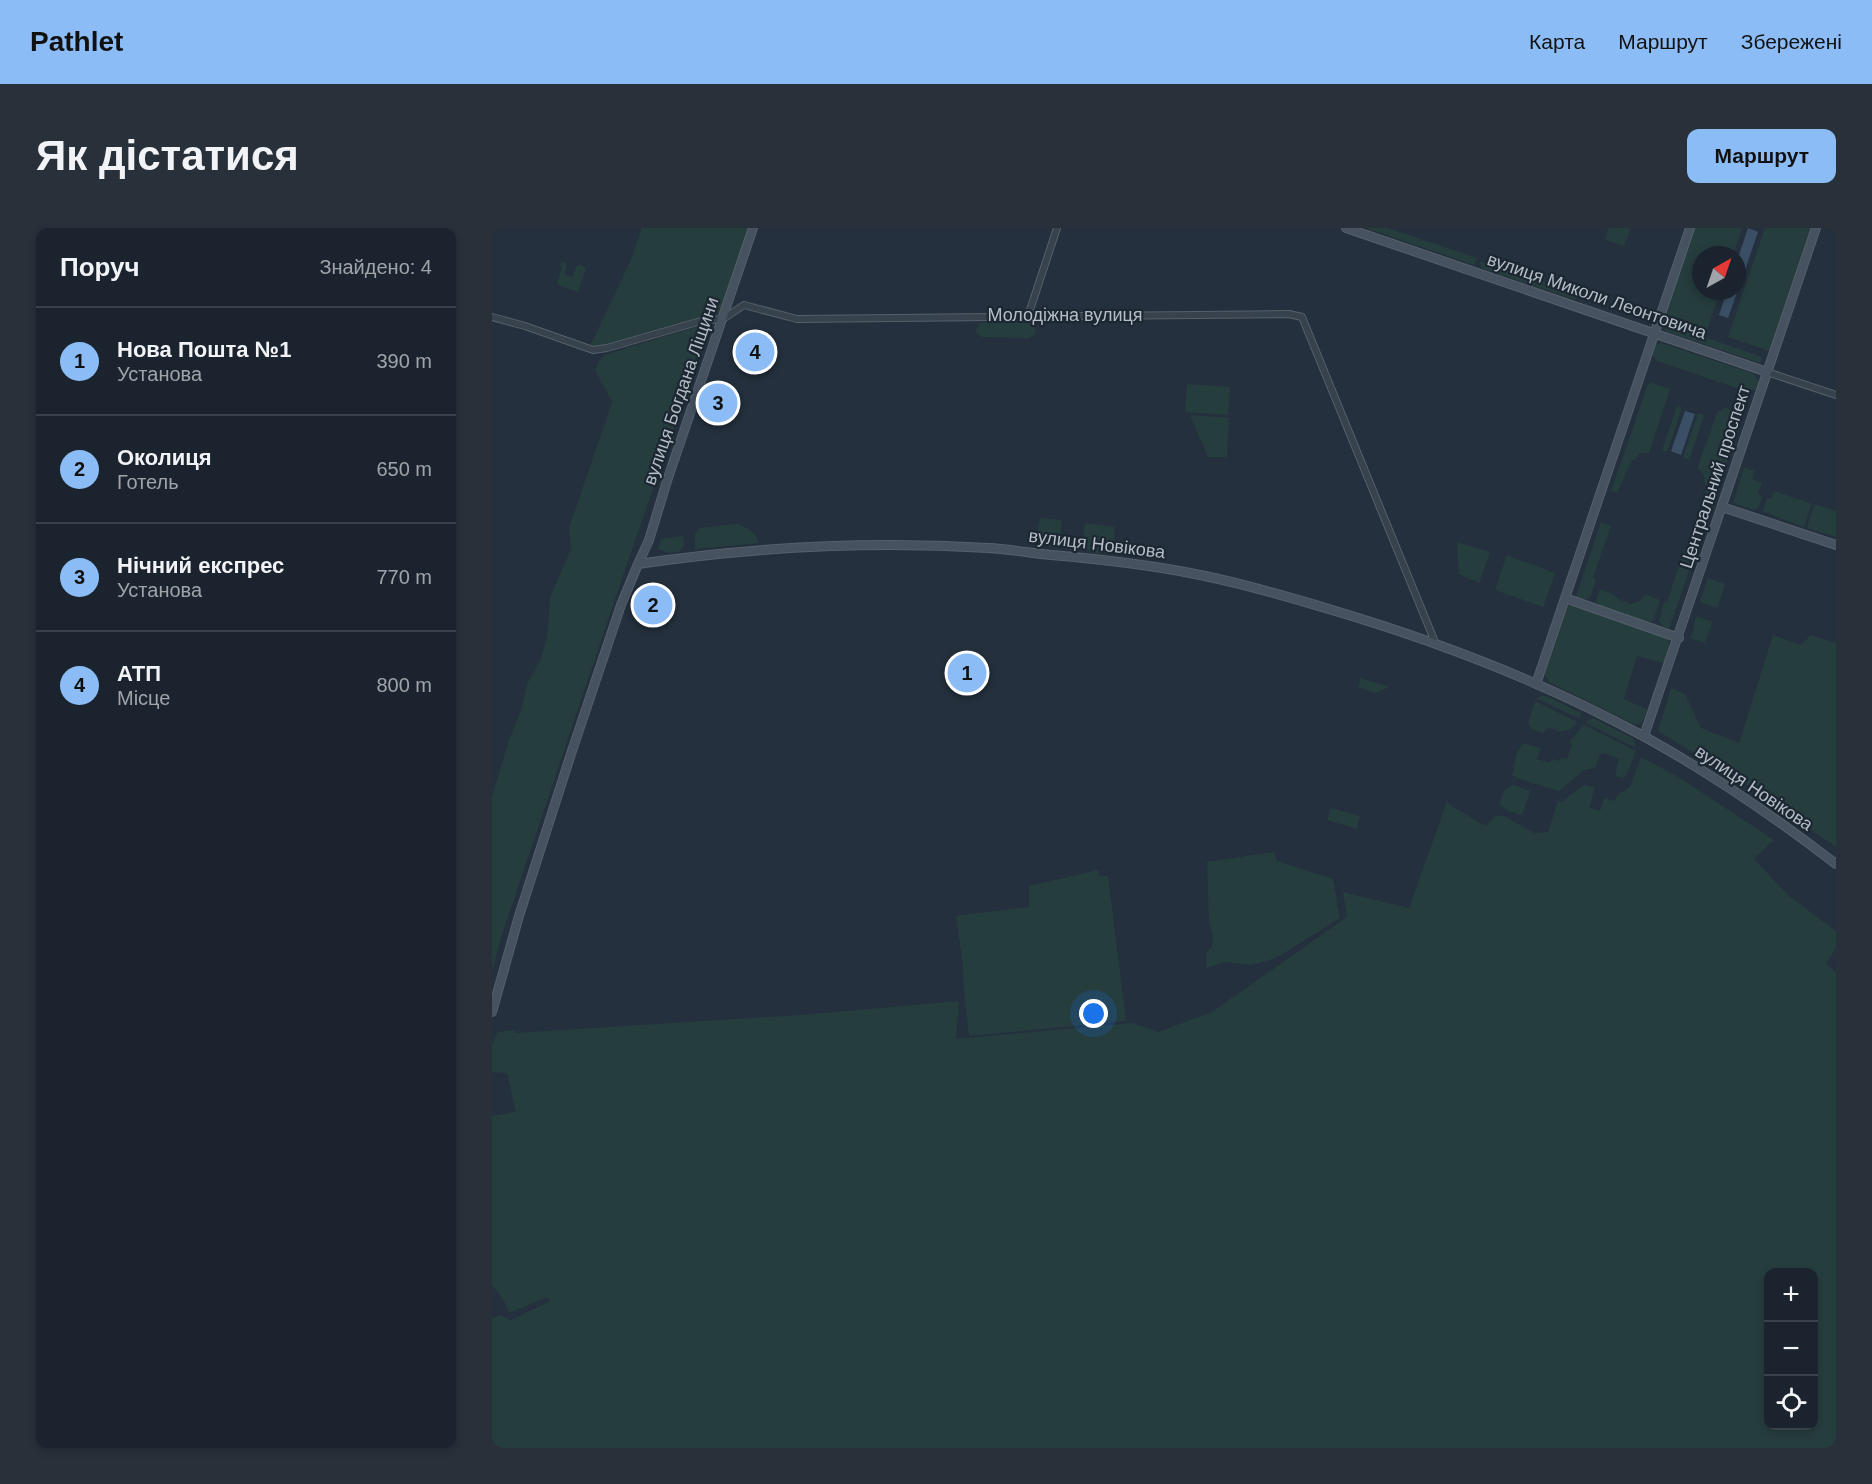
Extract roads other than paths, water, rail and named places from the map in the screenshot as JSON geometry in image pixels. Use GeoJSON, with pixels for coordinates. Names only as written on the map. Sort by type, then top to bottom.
{"type":"FeatureCollection","features":[{"type":"Feature","properties":{"kind":"street","name":"вулиця Богдана Ліщини"},"geometry":{"type":"LineString","coordinates":[[492,1012],[522,904],[621,605],[650,540],[753,228]]}},
{"type":"Feature","properties":{"kind":"street"},"geometry":{"type":"LineString","coordinates":[[1028,316],[1057,228]]}},
{"type":"Feature","properties":{"kind":"street","name":"вулиця Миколи Леонтовича"},"geometry":{"type":"LineString","coordinates":[[1346,228],[1836,395]]}},
{"type":"Feature","properties":{"kind":"street"},"geometry":{"type":"LineString","coordinates":[[1536,684],[1690,228]]}},
{"type":"Feature","properties":{"kind":"street","name":"Центральний проспект"},"geometry":{"type":"LineString","coordinates":[[1648,739],[1722,507],[1816,228]]}},
{"type":"Feature","properties":{"kind":"street","name":"Молодіжна вулиця"},"geometry":{"type":"LineString","coordinates":[[492,317],[593,350],[701,321],[723,319],[744,305],[798,319],[1289,314],[1302,317],[1435,642]]}},
{"type":"Feature","properties":{"kind":"street"},"geometry":{"type":"LineString","coordinates":[[1722,507],[1836,545]]}},
{"type":"Feature","properties":{"kind":"street","name":"вулиця Новікова"},"geometry":{"type":"LineString","coordinates":[[638,564],[690,556],[813,546],[890,545],[990,548],[1113,561],[1194,574],[1286,596],[1435,642],[1556,692],[1648,739],[1760,809],[1836,864]]}},
{"type":"Feature","properties":{"kind":"street"},"geometry":{"type":"LineString","coordinates":[[1565,598],[1679,638]]}},
{"type":"Feature","properties":{"kind":"water"},"geometry":{"type":"Polygon","coordinates":[[[1748,228],[1758,232],[1746,267],[1746,246],[1742,246],[1748,228]]]}},
{"type":"Feature","properties":{"kind":"water"},"geometry":{"type":"Polygon","coordinates":[[[1724,300],[1734,300],[1728,318],[1719,315],[1724,300]]]}},
{"type":"Feature","properties":{"kind":"water"},"geometry":{"type":"Polygon","coordinates":[[[1685,411],[1695,414],[1681,455],[1671,451],[1685,411]]]}},
{"type":"Feature","properties":{"kind":"place","name":"АТП"},"geometry":{"type":"Point","coordinates":[755,352]}},
{"type":"Feature","properties":{"kind":"place","name":"Нічний експрес"},"geometry":{"type":"Point","coordinates":[718,403]}},
{"type":"Feature","properties":{"kind":"place","name":"Околиця"},"geometry":{"type":"Point","coordinates":[653,605]}},
{"type":"Feature","properties":{"kind":"place","name":"Нова Пошта №1"},"geometry":{"type":"Point","coordinates":[967,673]}}]}
